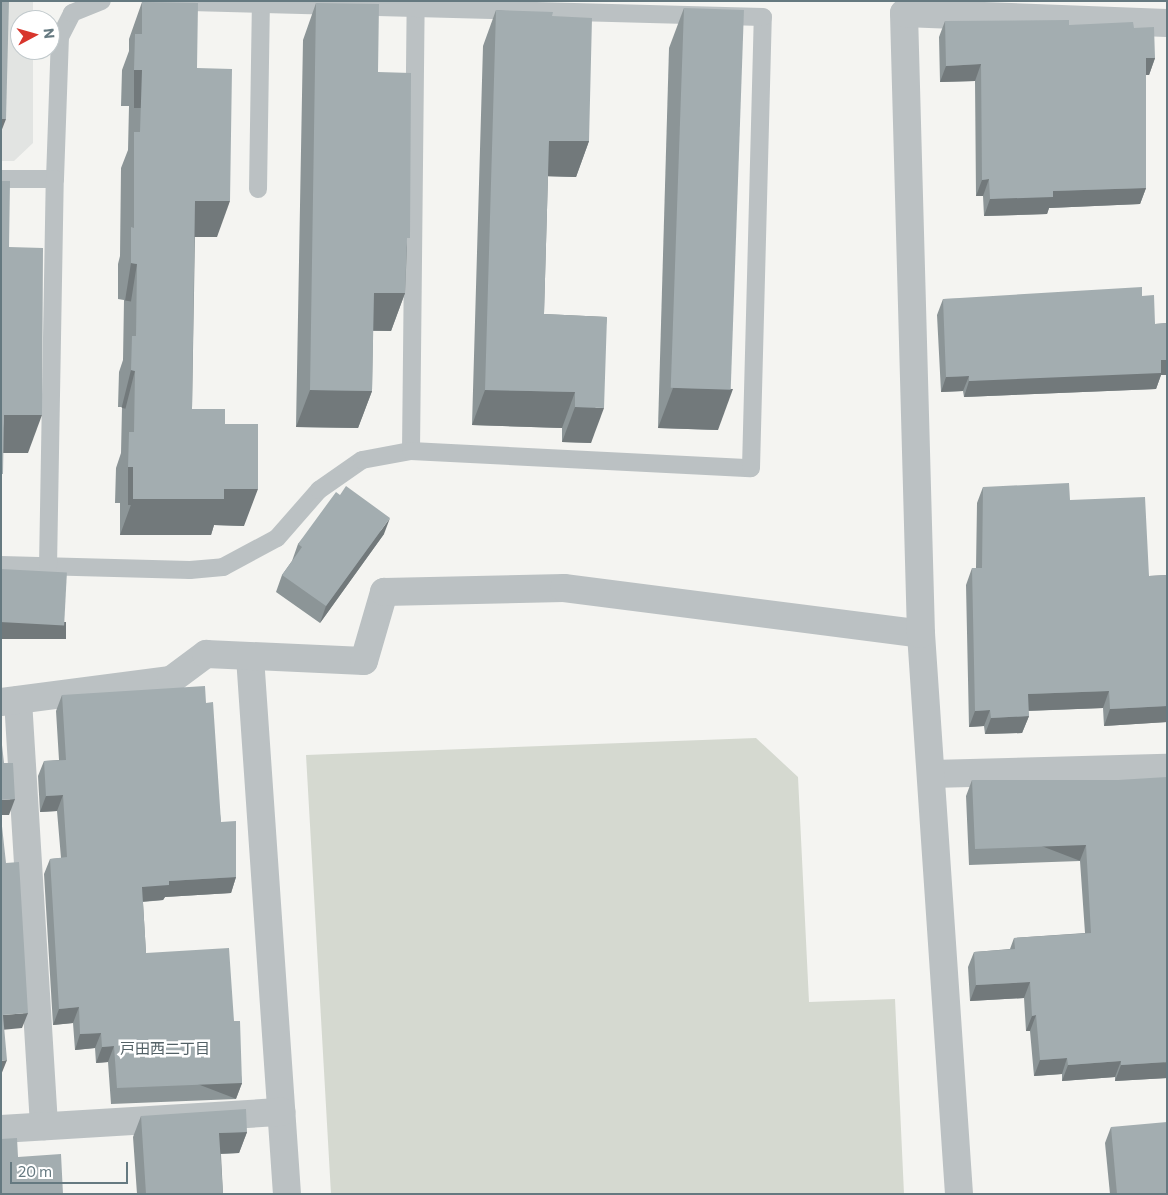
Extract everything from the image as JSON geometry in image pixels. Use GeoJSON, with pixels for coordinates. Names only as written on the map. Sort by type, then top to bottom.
{"type":"FeatureCollection","features":[{"type":"Feature","properties":{"kind":"street"},"geometry":{"type":"LineString","coordinates":[[959,1194],[921,634],[904,13],[1167,23]]}},
{"type":"Feature","properties":{"kind":"street"},"geometry":{"type":"LineString","coordinates":[[44,1126],[9,701],[171,680],[206,654],[364,661],[384,592],[564,588],[921,634]]}},
{"type":"Feature","properties":{"kind":"street"},"geometry":{"type":"LineString","coordinates":[[250,657],[287,1194]]}},
{"type":"Feature","properties":{"kind":"street"},"geometry":{"type":"LineString","coordinates":[[932,774],[1167,768]]}},
{"type":"Feature","properties":{"kind":"street"},"geometry":{"type":"LineString","coordinates":[[1,1129],[281,1112]]}},
{"type":"Feature","properties":{"kind":"lane"},"geometry":{"type":"LineString","coordinates":[[48,566],[55,179],[60,37],[72,13],[102,1]]}},
{"type":"Feature","properties":{"kind":"lane"},"geometry":{"type":"LineString","coordinates":[[1,565],[190,570],[223,567],[277,538],[319,490],[362,460],[411,451],[751,468],[763,17],[152,1]]}},
{"type":"Feature","properties":{"kind":"lane"},"geometry":{"type":"LineString","coordinates":[[258,189],[261,5]]}},
{"type":"Feature","properties":{"kind":"lane"},"geometry":{"type":"LineString","coordinates":[[411,451],[416,9]]}},
{"type":"Feature","properties":{"kind":"lane"},"geometry":{"type":"LineString","coordinates":[[1,179],[55,179]]}},
{"type":"Feature","properties":{"kind":"shaded area"},"geometry":{"type":"Polygon","coordinates":[[[1,1],[33,1],[33,10],[10,10],[10,60],[33,60],[33,143],[14,161],[1,161],[1,1]]]}},
{"type":"Feature","properties":{"kind":"shaded area"},"geometry":{"type":"Polygon","coordinates":[[[756,738],[798,777],[809,1002],[895,999],[904,1194],[331,1194],[306,755],[756,738]]]}},
{"type":"Feature","properties":{"kind":"building"},"geometry":{"type":"Polygon","coordinates":[[[1,1],[9,1],[6,119],[1,119],[1,1]]]}},
{"type":"Feature","properties":{"kind":"building"},"geometry":{"type":"Polygon","coordinates":[[[142,2],[198,3],[197,68],[232,69],[230,201],[195,201],[192,409],[225,409],[225,424],[258,424],[258,489],[224,489],[224,499],[133,499],[133,467],[128,467],[129,432],[134,432],[135,371],[131,370],[132,336],[136,336],[137,264],[131,263],[131,227],[134,228],[134,132],[140,132],[142,70],[134,70],[135,34],[142,34],[142,2]]]}},
{"type":"Feature","properties":{"kind":"building"},"geometry":{"type":"Polygon","coordinates":[[[316,3],[379,4],[378,72],[411,73],[410,238],[407,238],[405,293],[374,293],[372,391],[310,390],[316,3]]]}},
{"type":"Feature","properties":{"kind":"building"},"geometry":{"type":"Polygon","coordinates":[[[684,8],[744,10],[731,390],[671,388],[684,8]]]}},
{"type":"Feature","properties":{"kind":"building"},"geometry":{"type":"Polygon","coordinates":[[[496,10],[553,12],[552,16],[592,18],[589,141],[549,141],[544,314],[607,317],[604,408],[575,407],[575,392],[485,390],[496,10]]]}},
{"type":"Feature","properties":{"kind":"building"},"geometry":{"type":"Polygon","coordinates":[[[1069,20],[1069,25],[1133,22],[1134,28],[1154,27],[1155,58],[1146,58],[1146,188],[1053,191],[1053,197],[990,199],[989,179],[982,180],[981,64],[946,66],[945,21],[1069,20]]]}},
{"type":"Feature","properties":{"kind":"building"},"geometry":{"type":"Polygon","coordinates":[[[1,181],[10,181],[9,247],[43,248],[42,415],[4,415],[3,474],[1,474],[1,181]]]}},
{"type":"Feature","properties":{"kind":"building"},"geometry":{"type":"Polygon","coordinates":[[[1142,287],[1142,296],[1154,295],[1155,324],[1167,323],[1167,360],[1161,360],[1161,373],[969,381],[969,376],[946,377],[943,299],[1142,287]]]}},
{"type":"Feature","properties":{"kind":"building"},"geometry":{"type":"Polygon","coordinates":[[[1069,483],[1070,500],[1145,497],[1149,576],[1167,575],[1167,706],[1110,709],[1109,691],[1028,694],[1029,716],[991,718],[990,710],[975,711],[972,568],[982,568],[983,487],[1069,483]]]}},
{"type":"Feature","properties":{"kind":"building"},"geometry":{"type":"Polygon","coordinates":[[[346,486],[390,518],[326,606],[282,575],[302,547],[298,544],[336,492],[340,495],[346,486]]]}},
{"type":"Feature","properties":{"kind":"building"},"geometry":{"type":"Polygon","coordinates":[[[1,569],[67,572],[64,625],[1,622],[1,569]]]}},
{"type":"Feature","properties":{"kind":"building"},"geometry":{"type":"Polygon","coordinates":[[[205,686],[206,703],[213,702],[221,822],[236,821],[236,877],[169,881],[169,885],[142,887],[146,953],[229,948],[234,1021],[240,1021],[242,1083],[117,1088],[114,1046],[102,1047],[101,1033],[80,1034],[79,1007],[59,1009],[50,859],[67,857],[63,795],[46,796],[44,761],[66,760],[62,695],[205,686]]]}},
{"type":"Feature","properties":{"kind":"building"},"geometry":{"type":"Polygon","coordinates":[[[1,736],[4,763],[13,763],[15,799],[1,800],[1,736]]]}},
{"type":"Feature","properties":{"kind":"building"},"geometry":{"type":"Polygon","coordinates":[[[1167,777],[1167,1062],[1121,1065],[1121,1061],[1068,1065],[1067,1058],[1040,1060],[1036,1015],[1032,1016],[1030,982],[976,985],[974,952],[1015,949],[1014,938],[1091,933],[1086,845],[975,849],[972,780],[1118,780],[1167,777]]]}},
{"type":"Feature","properties":{"kind":"building"},"geometry":{"type":"Polygon","coordinates":[[[1,817],[6,863],[19,862],[28,1013],[3,1015],[7,1060],[1,1061],[1,817]]]}},
{"type":"Feature","properties":{"kind":"building"},"geometry":{"type":"Polygon","coordinates":[[[246,1109],[247,1132],[219,1133],[223,1194],[146,1194],[141,1116],[246,1109]]]}},
{"type":"Feature","properties":{"kind":"building"},"geometry":{"type":"Polygon","coordinates":[[[1167,1122],[1167,1194],[1117,1194],[1111,1127],[1167,1122]]]}},
{"type":"Feature","properties":{"kind":"building"},"geometry":{"type":"Polygon","coordinates":[[[17,1138],[18,1157],[61,1154],[63,1194],[1,1194],[1,1139],[17,1138]]]}},
{"type":"Feature","properties":{"kind":"district","name":"戸田西二丁目"},"geometry":{"type":"Point","coordinates":[165,1049]}}]}
